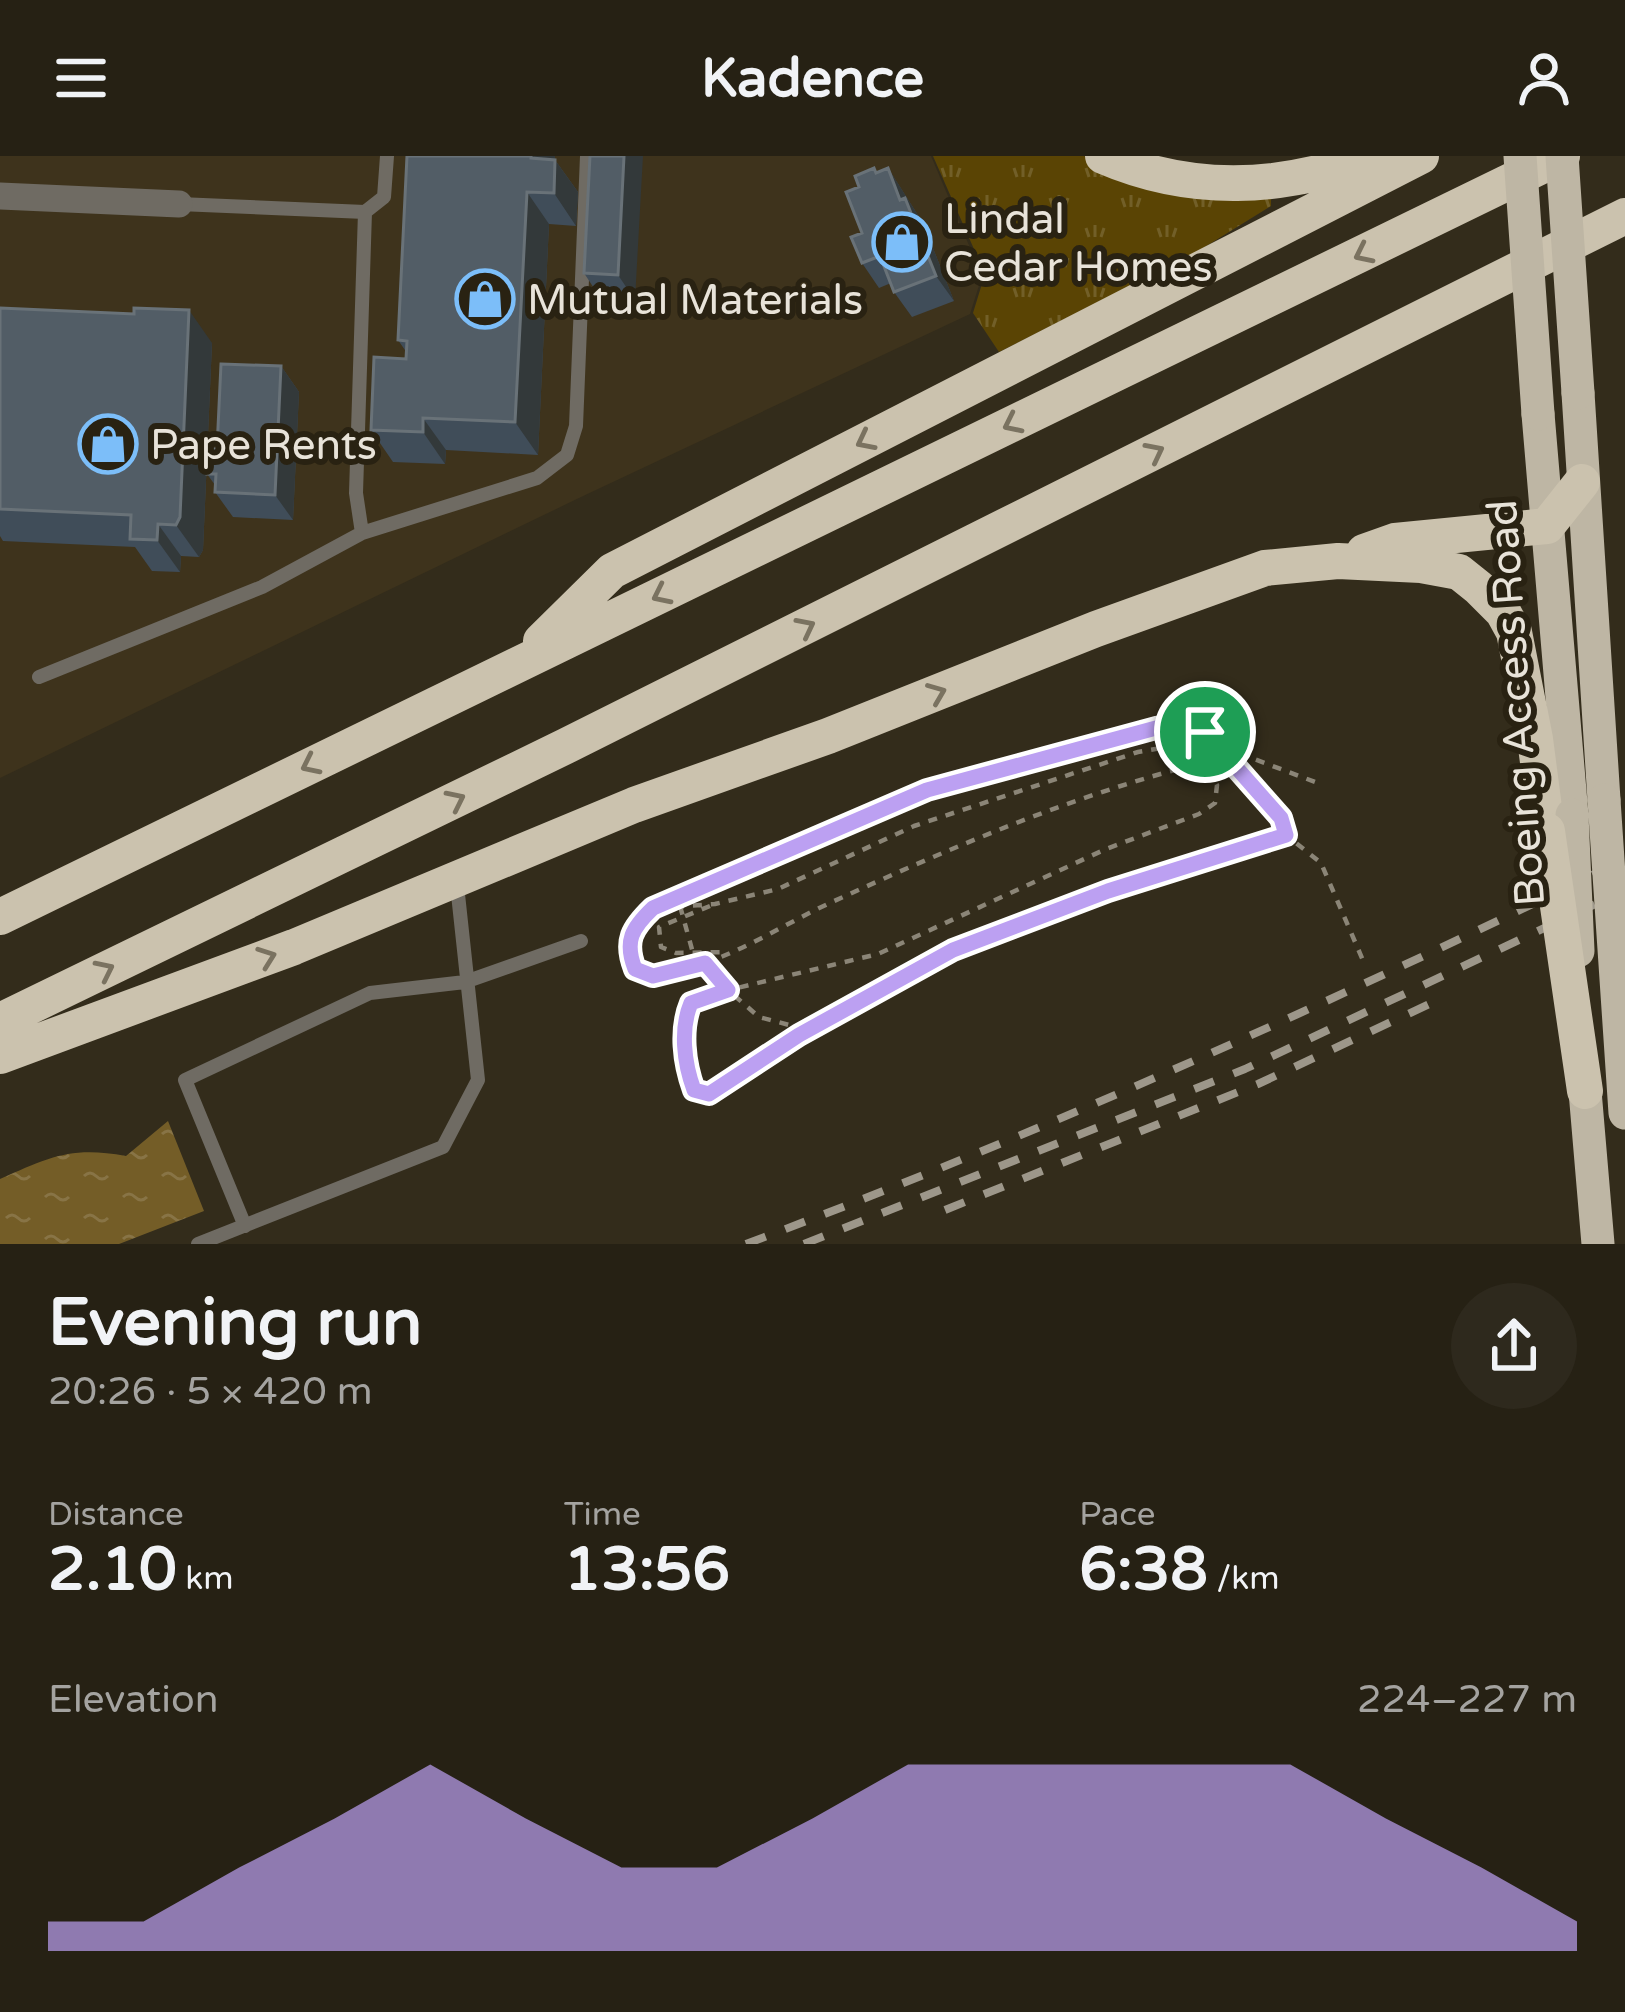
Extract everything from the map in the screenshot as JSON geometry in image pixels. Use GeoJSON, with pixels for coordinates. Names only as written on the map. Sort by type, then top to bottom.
{"type":"FeatureCollection","features":[{"type":"Feature","properties":{"kind":"highway"},"geometry":{"type":"LineString","coordinates":[[1103,156],[1153,175],[1203,184],[1247,184],[1295,177],[1372,156]]}},
{"type":"Feature","properties":{"kind":"highway"},"geometry":{"type":"LineString","coordinates":[[517,664],[612,571],[1421,156]]}},
{"type":"Feature","properties":{"kind":"highway","name":"Boeing Access Road"},"geometry":{"type":"LineString","coordinates":[[1520,156],[1546,526],[1559,823]]}},
{"type":"Feature","properties":{"kind":"highway"},"geometry":{"type":"LineString","coordinates":[[0,916],[1562,156]]}},
{"type":"Feature","properties":{"kind":"highway","name":"Boeing Access Road"},"geometry":{"type":"LineString","coordinates":[[1562,156],[1582,482],[1604,712],[1604,800],[1625,1113]]}},
{"type":"Feature","properties":{"kind":"highway"},"geometry":{"type":"LineString","coordinates":[[0,1021],[588,736],[1625,216]]}},
{"type":"Feature","properties":{"kind":"highway"},"geometry":{"type":"LineString","coordinates":[[1338,561],[1394,541],[1546,526],[1582,482]]}},
{"type":"Feature","properties":{"kind":"highway"},"geometry":{"type":"LineString","coordinates":[[0,1056],[294,947],[634,805],[828,736],[1217,584],[1265,568],[1338,561],[1421,566],[1459,572],[1503,612],[1514,632],[1535,739],[1559,823],[1597,1232]]}},
{"type":"Feature","properties":{"kind":"street"},"geometry":{"type":"LineString","coordinates":[[0,196],[179,204]]}},
{"type":"Feature","properties":{"kind":"lane"},"geometry":{"type":"LineString","coordinates":[[179,204],[365,212],[384,197],[387,156]]}},
{"type":"Feature","properties":{"kind":"lane"},"geometry":{"type":"LineString","coordinates":[[39,677],[262,587],[362,533],[537,478],[567,455],[576,426],[587,156]]}},
{"type":"Feature","properties":{"kind":"lane"},"geometry":{"type":"LineString","coordinates":[[362,533],[356,493],[365,212]]}},
{"type":"Feature","properties":{"kind":"lane"},"geometry":{"type":"LineString","coordinates":[[198,1244],[443,1147],[478,1080],[456,880]]}},
{"type":"Feature","properties":{"kind":"lane"},"geometry":{"type":"LineString","coordinates":[[245,1226],[185,1080],[370,993],[465,982],[581,941]]}},
{"type":"Feature","properties":{"kind":"path"},"geometry":{"type":"LineString","coordinates":[[1286,835],[1108,891],[953,950],[808,1030],[709,1094],[694,1090],[688,1073],[686,1015],[691,1003],[878,954],[1106,849],[1199,814],[1215,803],[1217,785],[1208,773],[1186,767],[973,838],[705,963],[653,976],[635,969],[629,939],[635,925],[653,908],[958,780],[1182,725],[1205,732],[1281,818],[1286,835],[1322,863],[1365,965]]}},
{"type":"Feature","properties":{"kind":"path"},"geometry":{"type":"LineString","coordinates":[[734,952],[693,953],[661,947],[659,927],[715,904],[778,890],[914,826],[1138,752],[1184,744],[1217,745],[1323,785]]}},
{"type":"Feature","properties":{"kind":"path"},"geometry":{"type":"LineString","coordinates":[[653,908],[715,904]]}},
{"type":"Feature","properties":{"kind":"path"},"geometry":{"type":"LineString","coordinates":[[680,906],[693,953],[728,990],[759,1017],[808,1030]]}},
{"type":"Feature","properties":{"kind":"shaded area"},"geometry":{"type":"Polygon","coordinates":[[[0,156],[931,156],[982,276],[970,314],[0,778],[0,156]]]}},
{"type":"Feature","properties":{"kind":"green space"},"geometry":{"type":"Polygon","coordinates":[[[933,156],[1084,156],[1113,170],[1271,199],[1271,206],[1195,253],[999,352],[973,313],[985,274],[933,156]]]}},
{"type":"Feature","properties":{"kind":"water"},"geometry":{"type":"Polygon","coordinates":[[[168,1121],[204,1211],[119,1244],[0,1244],[0,1179],[61,1156],[90,1152],[126,1156],[168,1121]]]}},
{"type":"Feature","properties":{"kind":"building","name":"Mutual Materials"},"geometry":{"type":"Polygon","coordinates":[[[407,156],[555,160],[554,193],[527,192],[515,422],[423,418],[423,432],[371,430],[374,357],[406,359],[407,341],[398,340],[407,156]]]}},
{"type":"Feature","properties":{"kind":"building"},"geometry":{"type":"Polygon","coordinates":[[[590,156],[624,156],[618,275],[584,273],[590,156]]]}},
{"type":"Feature","properties":{"kind":"building","name":"Lindal Cedar Homes"},"geometry":{"type":"Polygon","coordinates":[[[874,168],[876,173],[888,168],[936,276],[894,292],[880,256],[862,263],[851,237],[862,233],[846,192],[859,187],[855,176],[874,168]]]}},
{"type":"Feature","properties":{"kind":"building","name":"Pape Rents"},"geometry":{"type":"Polygon","coordinates":[[[0,308],[134,314],[134,308],[189,310],[180,517],[176,525],[158,524],[157,540],[130,539],[131,515],[0,509],[0,308]]]}},
{"type":"Feature","properties":{"kind":"building"},"geometry":{"type":"Polygon","coordinates":[[[221,364],[281,366],[275,495],[215,492],[216,474],[207,474],[209,449],[217,449],[221,364]]]}},
{"type":"Feature","properties":{"kind":"railway"},"geometry":{"type":"LineString","coordinates":[[746,1244],[1190,1062],[1625,859]]}},
{"type":"Feature","properties":{"kind":"railway"},"geometry":{"type":"LineString","coordinates":[[804,1244],[1245,1069],[1625,890]]}},
{"type":"Feature","properties":{"kind":"railway"},"geometry":{"type":"LineString","coordinates":[[945,1210],[1258,1084],[1436,1001]]}},
{"type":"Feature","properties":{"kind":"place","name":"Lindal Cedar Homes"},"geometry":{"type":"Point","coordinates":[902,242]}},
{"type":"Feature","properties":{"kind":"place","name":"Mutual Materials"},"geometry":{"type":"Point","coordinates":[485,299]}},
{"type":"Feature","properties":{"kind":"place","name":"Pape Rents"},"geometry":{"type":"Point","coordinates":[108,444]}},
{"type":"Feature","properties":{"kind":"route"},"geometry":{"type":"LineString","coordinates":[[1182,725],[1205,732],[1281,818],[1286,835],[1108,891],[953,950],[799,1035],[709,1094],[694,1090],[688,1073],[686,1015],[691,1003],[728,990],[705,963],[653,976],[635,969],[629,939],[635,925],[653,908],[958,780],[1156,728],[1182,725]]}}]}
